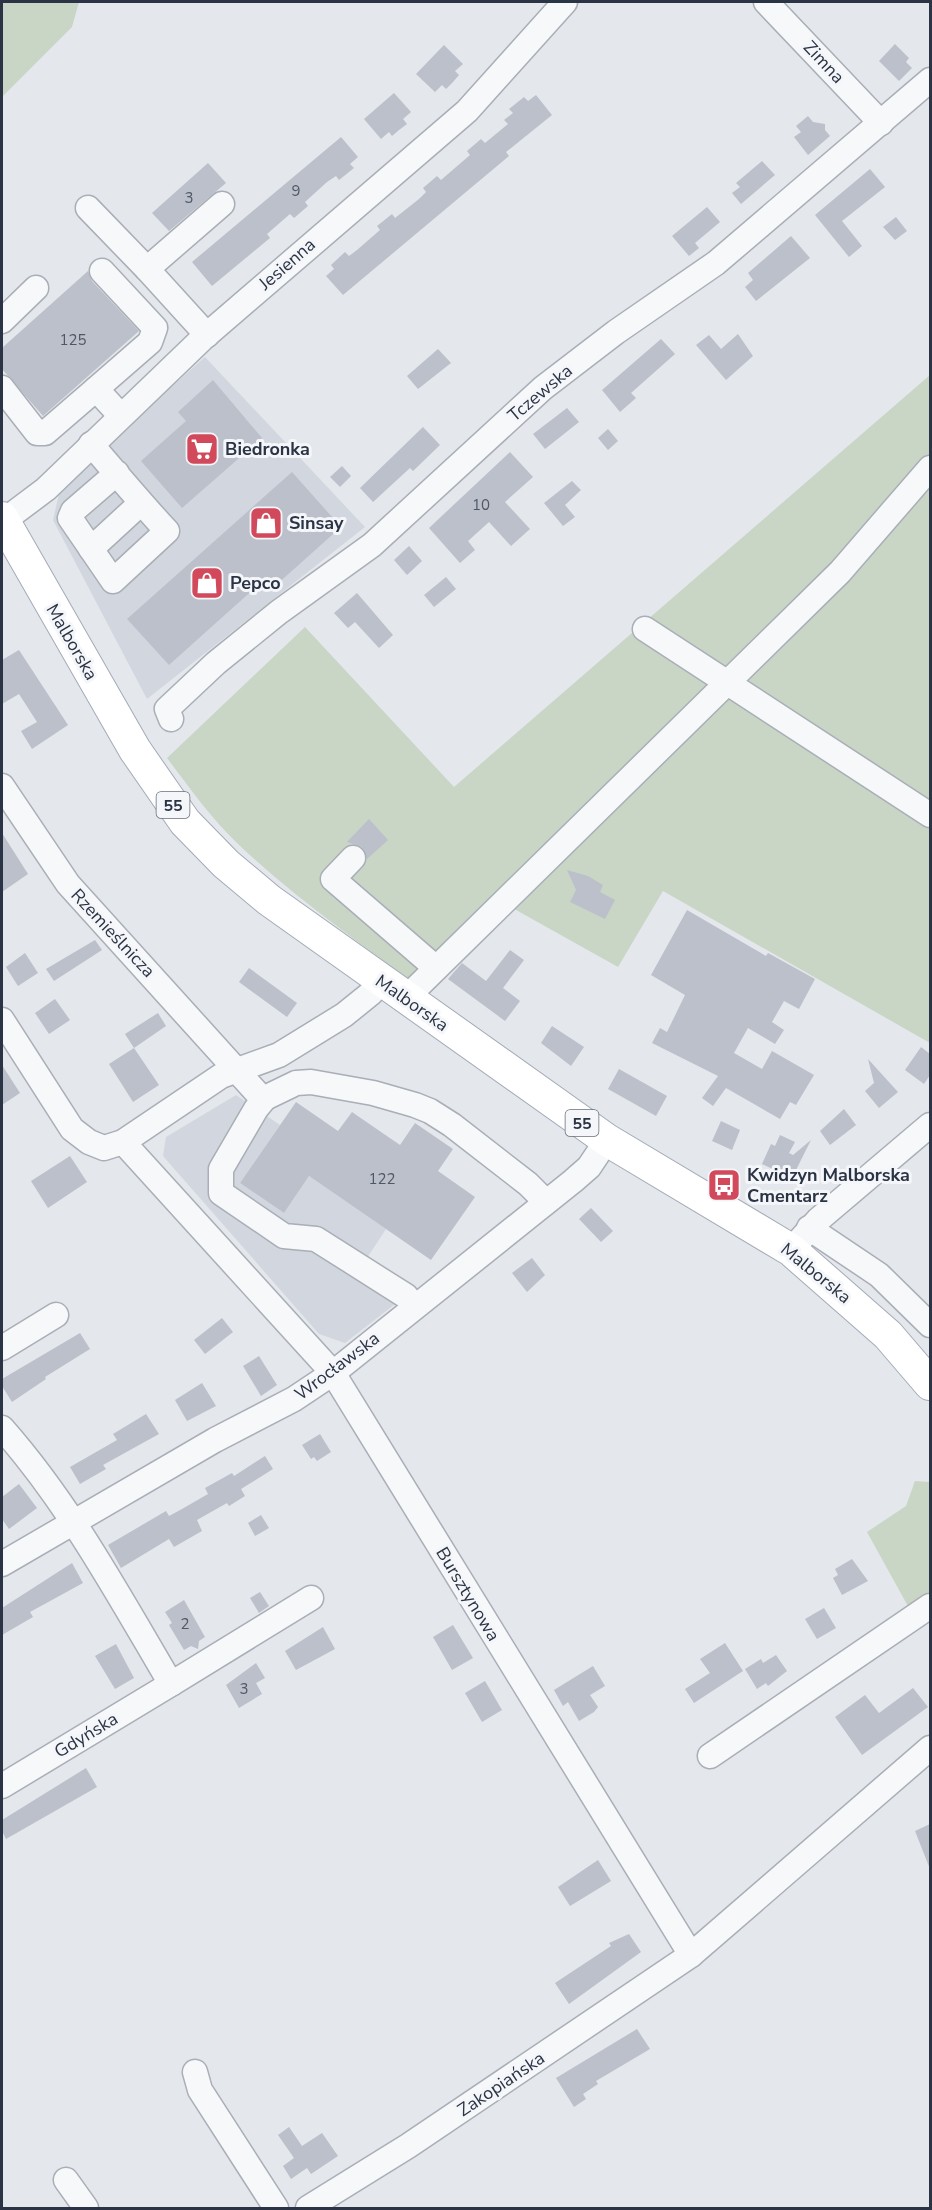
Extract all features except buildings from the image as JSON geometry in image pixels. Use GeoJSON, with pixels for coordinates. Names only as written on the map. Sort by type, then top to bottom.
{"type":"FeatureCollection","features":[{"type":"Feature","properties":{"kind":"main road","name":"Malborska"},"geometry":{"type":"LineString","coordinates":[[2,520],[135,750],[185,822],[226,864],[269,900],[607,1140],[800,1239],[930,1384]]}},
{"type":"Feature","properties":{"kind":"street","name":"Jesienna"},"geometry":{"type":"LineString","coordinates":[[2,520],[46,489],[207,335],[468,111],[565,2]]}},
{"type":"Feature","properties":{"kind":"street","name":"Zimna"},"geometry":{"type":"LineString","coordinates":[[766,2],[881,123]]}},
{"type":"Feature","properties":{"kind":"street","name":"Tczewska"},"geometry":{"type":"LineString","coordinates":[[171,719],[167,709],[216,663],[279,612],[372,545],[543,388],[616,332],[716,263],[930,80]]}},
{"type":"Feature","properties":{"kind":"street"},"geometry":{"type":"LineString","coordinates":[[147,269],[222,204]]}},
{"type":"Feature","properties":{"kind":"street"},"geometry":{"type":"LineString","coordinates":[[88,208],[207,335]]}},
{"type":"Feature","properties":{"kind":"street"},"geometry":{"type":"LineString","coordinates":[[2,388],[37,433],[45,433],[150,342],[155,328],[102,271]]}},
{"type":"Feature","properties":{"kind":"street"},"geometry":{"type":"LineString","coordinates":[[2,321],[36,288]]}},
{"type":"Feature","properties":{"kind":"street"},"geometry":{"type":"LineString","coordinates":[[96,389],[121,416]]}},
{"type":"Feature","properties":{"kind":"street"},"geometry":{"type":"LineString","coordinates":[[91,444],[117,473],[141,503],[167,531],[113,581],[70,518],[73,511],[117,473]]}},
{"type":"Feature","properties":{"kind":"street"},"geometry":{"type":"LineString","coordinates":[[2,1020],[72,1129],[89,1142],[104,1148],[123,1142],[221,1076],[279,1055],[344,1015],[370,994],[394,989],[436,968],[840,572],[930,468]]}},
{"type":"Feature","properties":{"kind":"street"},"geometry":{"type":"LineString","coordinates":[[91,549],[141,503]]}},
{"type":"Feature","properties":{"kind":"street"},"geometry":{"type":"LineString","coordinates":[[645,629],[930,815]]}},
{"type":"Feature","properties":{"kind":"street","name":"Rzemieślnicza"},"geometry":{"type":"LineString","coordinates":[[2,786],[68,885],[178,1004],[235,1070],[258,1094],[266,1098]]}},
{"type":"Feature","properties":{"kind":"street"},"geometry":{"type":"LineString","coordinates":[[353,858],[333,879],[436,968]]}},
{"type":"Feature","properties":{"kind":"street"},"geometry":{"type":"LineString","coordinates":[[414,1306],[406,1296],[316,1239],[284,1236],[221,1193],[221,1168],[256,1109],[266,1098],[296,1083],[311,1082],[373,1093],[415,1105],[430,1111],[452,1125],[528,1184],[546,1202]]}},
{"type":"Feature","properties":{"kind":"street"},"geometry":{"type":"LineString","coordinates":[[930,1125],[800,1239],[879,1275],[930,1325]]}},
{"type":"Feature","properties":{"kind":"street","name":"Wrocławska"},"geometry":{"type":"LineString","coordinates":[[2,1564],[215,1440],[294,1399],[333,1373],[589,1167],[607,1140]]}},
{"type":"Feature","properties":{"kind":"street","name":"Bursztynowa"},"geometry":{"type":"LineString","coordinates":[[123,1142],[333,1373],[691,1956]]}},
{"type":"Feature","properties":{"kind":"street"},"geometry":{"type":"LineString","coordinates":[[2,1348],[56,1315]]}},
{"type":"Feature","properties":{"kind":"street"},"geometry":{"type":"LineString","coordinates":[[2,1428],[74,1521],[171,1684]]}},
{"type":"Feature","properties":{"kind":"street","name":"Gdyńska"},"geometry":{"type":"LineString","coordinates":[[2,1786],[311,1598]]}},
{"type":"Feature","properties":{"kind":"street"},"geometry":{"type":"LineString","coordinates":[[710,1756],[930,1606]]}},
{"type":"Feature","properties":{"kind":"street","name":"Zakopiańska"},"geometry":{"type":"LineString","coordinates":[[308,2208],[408,2146],[691,1956],[930,1748]]}},
{"type":"Feature","properties":{"kind":"street"},"geometry":{"type":"LineString","coordinates":[[195,2072],[200,2090],[276,2208]]}},
{"type":"Feature","properties":{"kind":"street"},"geometry":{"type":"LineString","coordinates":[[66,2180],[86,2208]]}},
{"type":"Feature","properties":{"kind":"shaded area"},"geometry":{"type":"Polygon","coordinates":[[[205,357],[365,527],[147,699],[53,520],[61,485],[205,357]]]}},
{"type":"Feature","properties":{"kind":"shaded area"},"geometry":{"type":"Polygon","coordinates":[[[236,1095],[280,1125],[240,1183],[284,1213],[309,1176],[386,1229],[367,1258],[413,1290],[345,1343],[319,1334],[163,1156],[166,1137],[236,1095]]]}},
{"type":"Feature","properties":{"kind":"green space"},"geometry":{"type":"Polygon","coordinates":[[[2,2],[79,2],[72,27],[2,97],[2,2]]]}},
{"type":"Feature","properties":{"kind":"green space"},"geometry":{"type":"Polygon","coordinates":[[[930,375],[930,1043],[663,891],[618,967],[507,905],[422,990],[280,882],[236,842],[200,802],[167,758],[305,627],[454,787],[930,375]]]}},
{"type":"Feature","properties":{"kind":"green space"},"geometry":{"type":"Polygon","coordinates":[[[915,1481],[930,1482],[930,1594],[909,1608],[867,1532],[906,1506],[915,1481]]]}},
{"type":"Feature","properties":{"kind":"place","name":"Biedronka"},"geometry":{"type":"Point","coordinates":[202,449]}},
{"type":"Feature","properties":{"kind":"place","name":"Sinsay"},"geometry":{"type":"Point","coordinates":[266,523]}},
{"type":"Feature","properties":{"kind":"place","name":"Pepco"},"geometry":{"type":"Point","coordinates":[207,583]}},
{"type":"Feature","properties":{"kind":"place","name":"Kwidzyn Malborska Cmentarz"},"geometry":{"type":"Point","coordinates":[724,1185]}}]}
